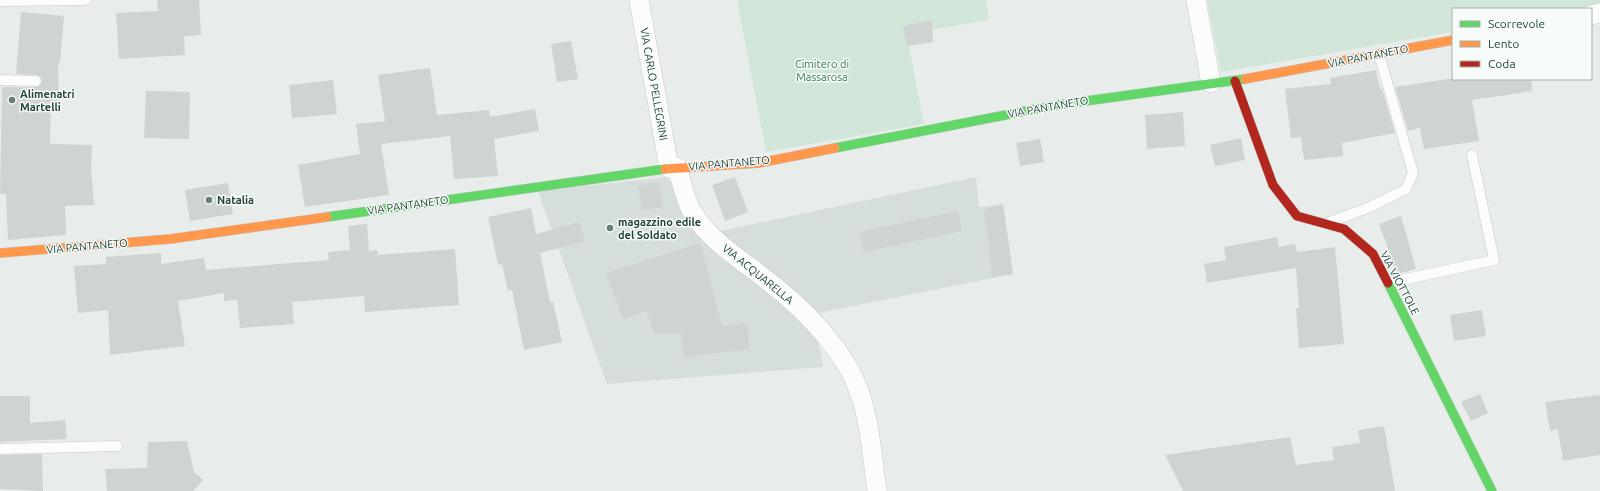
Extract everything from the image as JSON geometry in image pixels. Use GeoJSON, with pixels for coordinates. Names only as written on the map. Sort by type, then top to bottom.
{"type":"FeatureCollection","features":[{"type":"Feature","properties":{"kind":"street","name":"VIA CARLO PELLEGRINI"},"geometry":{"type":"LineString","coordinates":[[639,0],[673,168]]}},
{"type":"Feature","properties":{"kind":"street"},"geometry":{"type":"LineString","coordinates":[[1196,0],[1211,83]]}},
{"type":"Feature","properties":{"kind":"street","name":"VIA PANTANETO"},"geometry":{"type":"LineString","coordinates":[[0,253],[170,239],[673,168],[759,162],[1057,105],[1211,83],[1235,81],[1452,40]]}},
{"type":"Feature","properties":{"kind":"street","name":"VIA VIOTTOLE"},"geometry":{"type":"LineString","coordinates":[[1235,81],[1256,142],[1273,185],[1297,216],[1344,229],[1373,254],[1492,491]]}},
{"type":"Feature","properties":{"kind":"street","name":"VIA ACQUARELLA"},"geometry":{"type":"LineString","coordinates":[[673,168],[692,212],[705,229],[717,242],[791,299],[819,330],[851,372],[868,419],[877,491]]}},
{"type":"Feature","properties":{"kind":"lane"},"geometry":{"type":"LineString","coordinates":[[0,1],[86,0]]}},
{"type":"Feature","properties":{"kind":"lane"},"geometry":{"type":"LineString","coordinates":[[1326,224],[1370,207],[1406,189],[1413,173],[1379,54]]}},
{"type":"Feature","properties":{"kind":"lane"},"geometry":{"type":"LineString","coordinates":[[0,80],[36,81]]}},
{"type":"Feature","properties":{"kind":"lane"},"geometry":{"type":"LineString","coordinates":[[1388,283],[1494,260],[1472,155]]}},
{"type":"Feature","properties":{"kind":"lane"},"geometry":{"type":"LineString","coordinates":[[0,449],[117,446]]}},
{"type":"Feature","properties":{"kind":"shaded area"},"geometry":{"type":"Polygon","coordinates":[[[668,177],[687,222],[697,236],[976,177],[979,207],[1003,204],[1013,274],[813,314],[823,367],[607,384],[538,191],[668,177]]]}},
{"type":"Feature","properties":{"kind":"green space","name":"Cimitero di Massarosa"},"geometry":{"type":"Polygon","coordinates":[[[737,0],[986,0],[989,20],[931,30],[933,42],[909,46],[924,124],[766,152],[737,0]]]}},
{"type":"Feature","properties":{"kind":"green space"},"geometry":{"type":"Polygon","coordinates":[[[1207,0],[1600,0],[1600,7],[1592,8],[1452,8],[1452,32],[1221,72],[1207,0]]]}},
{"type":"Feature","properties":{"kind":"building"},"geometry":{"type":"Polygon","coordinates":[[[157,0],[199,0],[201,35],[184,36],[185,55],[119,59],[116,13],[158,11],[157,0]]]}},
{"type":"Feature","properties":{"kind":"building"},"geometry":{"type":"Polygon","coordinates":[[[21,12],[64,16],[60,63],[58,63],[59,103],[51,102],[50,144],[92,145],[91,168],[94,205],[65,206],[66,235],[8,240],[6,194],[0,194],[2,87],[36,87],[42,82],[41,78],[37,75],[16,74],[21,12]]]}},
{"type":"Feature","properties":{"kind":"building"},"geometry":{"type":"Polygon","coordinates":[[[932,20],[933,42],[907,46],[903,26],[932,20]]]}},
{"type":"Feature","properties":{"kind":"building"},"geometry":{"type":"Polygon","coordinates":[[[571,41],[578,79],[557,82],[551,44],[571,41]]]}},
{"type":"Feature","properties":{"kind":"building"},"geometry":{"type":"Polygon","coordinates":[[[430,68],[437,115],[489,110],[490,117],[535,109],[539,131],[494,139],[498,176],[454,179],[450,136],[381,144],[389,195],[305,207],[298,165],[360,154],[356,124],[385,121],[378,75],[430,68]]]}},
{"type":"Feature","properties":{"kind":"building"},"geometry":{"type":"Polygon","coordinates":[[[1376,70],[1380,89],[1382,89],[1395,133],[1342,143],[1343,156],[1304,160],[1301,137],[1291,138],[1285,89],[1331,84],[1330,78],[1376,70]]]}},
{"type":"Feature","properties":{"kind":"building"},"geometry":{"type":"Polygon","coordinates":[[[1448,79],[1531,80],[1532,91],[1472,100],[1479,141],[1424,149],[1420,128],[1408,131],[1395,87],[1448,79]]]}},
{"type":"Feature","properties":{"kind":"building"},"geometry":{"type":"Polygon","coordinates":[[[333,80],[337,114],[292,118],[289,85],[333,80]]]}},
{"type":"Feature","properties":{"kind":"building"},"geometry":{"type":"Polygon","coordinates":[[[146,91],[190,92],[189,139],[144,138],[146,91]]]}},
{"type":"Feature","properties":{"kind":"building"},"geometry":{"type":"Polygon","coordinates":[[[1183,112],[1185,146],[1147,149],[1145,115],[1183,112]]]}},
{"type":"Feature","properties":{"kind":"building"},"geometry":{"type":"Polygon","coordinates":[[[1241,138],[1245,160],[1215,166],[1210,145],[1241,138]]]}},
{"type":"Feature","properties":{"kind":"building"},"geometry":{"type":"Polygon","coordinates":[[[1040,139],[1044,162],[1020,166],[1016,143],[1040,139]]]}},
{"type":"Feature","properties":{"kind":"building"},"geometry":{"type":"Polygon","coordinates":[[[735,177],[748,212],[725,221],[712,185],[735,177]]]}},
{"type":"Feature","properties":{"kind":"building"},"geometry":{"type":"Polygon","coordinates":[[[659,182],[663,207],[642,210],[638,185],[659,182]]]}},
{"type":"Feature","properties":{"kind":"building"},"geometry":{"type":"Polygon","coordinates":[[[228,183],[233,214],[190,221],[185,190],[228,183]]]}},
{"type":"Feature","properties":{"kind":"building"},"geometry":{"type":"Polygon","coordinates":[[[1003,204],[1013,274],[993,277],[984,210],[1003,204]]]}},
{"type":"Feature","properties":{"kind":"building"},"geometry":{"type":"Polygon","coordinates":[[[531,208],[536,234],[579,222],[585,241],[540,253],[550,302],[553,302],[562,342],[524,350],[512,290],[508,291],[502,264],[498,265],[488,217],[531,208]]]}},
{"type":"Feature","properties":{"kind":"building"},"geometry":{"type":"Polygon","coordinates":[[[958,211],[962,231],[864,252],[859,232],[958,211]]]}},
{"type":"Feature","properties":{"kind":"building"},"geometry":{"type":"Polygon","coordinates":[[[1401,216],[1416,269],[1397,274],[1379,224],[1401,216]]]}},
{"type":"Feature","properties":{"kind":"building"},"geometry":{"type":"Polygon","coordinates":[[[367,224],[369,251],[377,250],[378,255],[455,249],[459,305],[365,312],[364,296],[292,302],[294,324],[240,328],[237,300],[224,301],[224,293],[178,301],[185,346],[110,355],[108,310],[78,313],[74,266],[106,264],[106,257],[161,253],[161,264],[204,258],[206,270],[329,260],[328,252],[350,250],[348,226],[367,224]]]}},
{"type":"Feature","properties":{"kind":"building"},"geometry":{"type":"Polygon","coordinates":[[[1277,237],[1279,247],[1295,244],[1297,252],[1335,247],[1344,344],[1299,348],[1296,308],[1299,308],[1296,268],[1207,283],[1204,264],[1226,260],[1224,247],[1277,237]]]}},
{"type":"Feature","properties":{"kind":"building"},"geometry":{"type":"Polygon","coordinates":[[[700,243],[722,326],[747,323],[750,349],[684,357],[681,333],[654,334],[647,311],[623,319],[606,273],[700,243]]]}},
{"type":"Feature","properties":{"kind":"building"},"geometry":{"type":"Polygon","coordinates":[[[1482,310],[1486,336],[1454,341],[1450,315],[1482,310]]]}},
{"type":"Feature","properties":{"kind":"building"},"geometry":{"type":"Polygon","coordinates":[[[1480,394],[1488,413],[1471,421],[1461,402],[1480,394]]]}},
{"type":"Feature","properties":{"kind":"building"},"geometry":{"type":"Polygon","coordinates":[[[1600,395],[1600,455],[1563,461],[1558,429],[1550,431],[1545,402],[1600,395]]]}},
{"type":"Feature","properties":{"kind":"building"},"geometry":{"type":"Polygon","coordinates":[[[0,396],[30,396],[30,423],[65,420],[67,439],[0,442],[0,396]]]}},
{"type":"Feature","properties":{"kind":"building"},"geometry":{"type":"Polygon","coordinates":[[[1384,426],[1395,491],[1183,491],[1165,455],[1290,437],[1296,465],[1334,460],[1332,447],[1360,443],[1358,430],[1384,426]]]}},
{"type":"Feature","properties":{"kind":"building"},"geometry":{"type":"Polygon","coordinates":[[[187,441],[194,472],[203,480],[193,491],[107,491],[105,469],[147,468],[148,442],[187,441]]]}},
{"type":"Feature","properties":{"kind":"building"},"geometry":{"type":"Polygon","coordinates":[[[42,454],[43,491],[0,489],[0,455],[42,454]]]}},
{"type":"Feature","properties":{"kind":"traffic: fast"},"geometry":{"type":"LineString","coordinates":[[835,148],[1057,105],[1245,79]]}},
{"type":"Feature","properties":{"kind":"traffic: fast"},"geometry":{"type":"LineString","coordinates":[[327,217],[665,169]]}},
{"type":"Feature","properties":{"kind":"traffic: fast"},"geometry":{"type":"LineString","coordinates":[[1388,283],[1492,491]]}},
{"type":"Feature","properties":{"kind":"traffic: slow"},"geometry":{"type":"LineString","coordinates":[[1245,79],[1452,40]]}},
{"type":"Feature","properties":{"kind":"traffic: slow"},"geometry":{"type":"LineString","coordinates":[[665,169],[759,163],[835,148]]}},
{"type":"Feature","properties":{"kind":"traffic: slow"},"geometry":{"type":"LineString","coordinates":[[0,253],[170,239],[327,217]]}},
{"type":"Feature","properties":{"kind":"traffic: jam"},"geometry":{"type":"LineString","coordinates":[[1235,81],[1273,185],[1297,216],[1344,229],[1373,254],[1388,283]]}},
{"type":"Feature","properties":{"kind":"place","name":"Alimenatri Martelli"},"geometry":{"type":"Point","coordinates":[12,100]}},
{"type":"Feature","properties":{"kind":"place","name":"Natalia"},"geometry":{"type":"Point","coordinates":[209,200]}},
{"type":"Feature","properties":{"kind":"place","name":"magazzino edile del Soldato"},"geometry":{"type":"Point","coordinates":[610,228]}}]}
